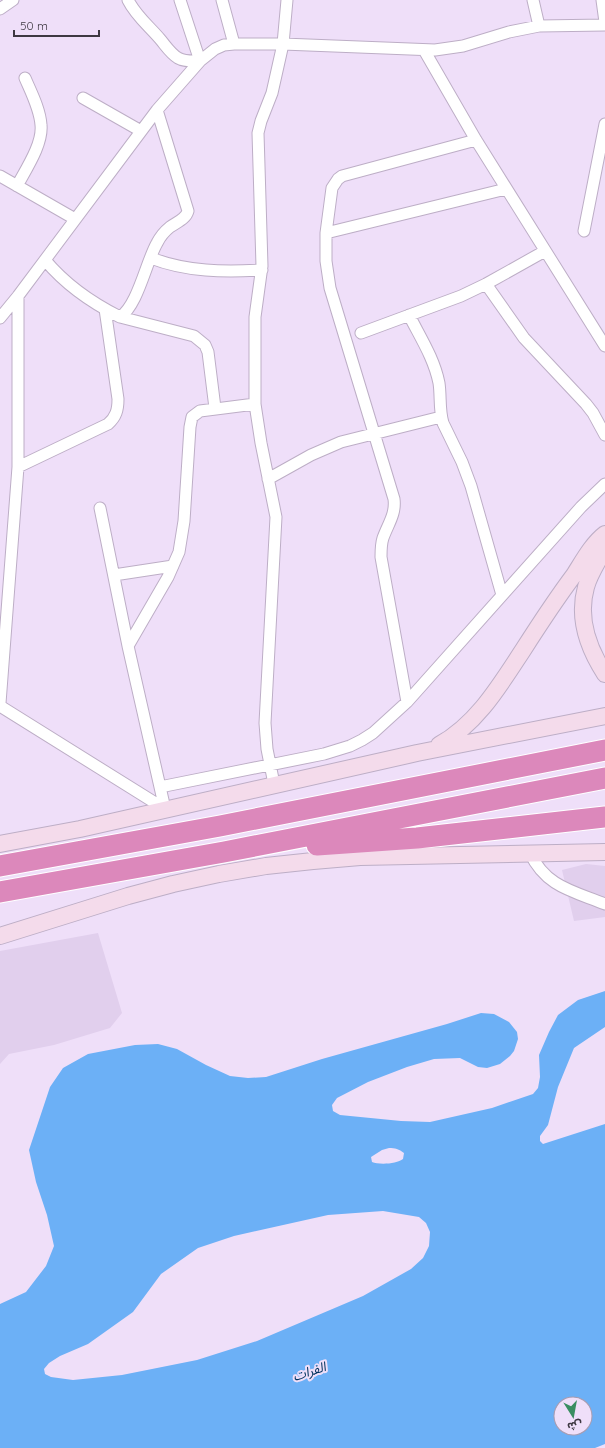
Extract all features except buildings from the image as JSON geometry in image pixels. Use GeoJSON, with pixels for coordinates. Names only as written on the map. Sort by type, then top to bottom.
{"type":"FeatureCollection","features":[{"type":"Feature","properties":{"kind":"highway"},"geometry":{"type":"LineString","coordinates":[[0,866],[220,826],[605,750]]}},
{"type":"Feature","properties":{"kind":"highway"},"geometry":{"type":"LineString","coordinates":[[0,892],[224,852],[605,778]]}},
{"type":"Feature","properties":{"kind":"highway"},"geometry":{"type":"LineString","coordinates":[[224,852],[417,838],[605,817]]}},
{"type":"Feature","properties":{"kind":"highway"},"geometry":{"type":"LineString","coordinates":[[220,826],[224,852]]}},
{"type":"Feature","properties":{"kind":"main road"},"geometry":{"type":"LineString","coordinates":[[417,753],[437,746],[452,738],[480,711],[503,680],[591,549],[605,534]]}},
{"type":"Feature","properties":{"kind":"main road"},"geometry":{"type":"LineString","coordinates":[[605,549],[595,566],[586,588],[583,611],[586,635],[594,658],[605,674]]}},
{"type":"Feature","properties":{"kind":"main road"},"geometry":{"type":"LineString","coordinates":[[0,844],[80,829],[274,784],[417,753],[605,716]]}},
{"type":"Feature","properties":{"kind":"main road"},"geometry":{"type":"LineString","coordinates":[[0,936],[128,896],[173,884],[266,866],[360,857],[605,852]]}},
{"type":"Feature","properties":{"kind":"street"},"geometry":{"type":"LineString","coordinates":[[0,9],[13,0]]}},
{"type":"Feature","properties":{"kind":"street"},"geometry":{"type":"LineString","coordinates":[[128,0],[137,14],[173,54],[186,61],[200,61]]}},
{"type":"Feature","properties":{"kind":"street"},"geometry":{"type":"LineString","coordinates":[[180,0],[200,61]]}},
{"type":"Feature","properties":{"kind":"street"},"geometry":{"type":"LineString","coordinates":[[222,0],[234,44]]}},
{"type":"Feature","properties":{"kind":"street"},"geometry":{"type":"LineString","coordinates":[[274,784],[265,736],[265,723],[276,517],[255,404],[255,317],[262,270],[258,133],[272,93],[283,44],[287,0]]}},
{"type":"Feature","properties":{"kind":"street"},"geometry":{"type":"LineString","coordinates":[[533,0],[539,26]]}},
{"type":"Feature","properties":{"kind":"street"},"geometry":{"type":"LineString","coordinates":[[0,318],[157,110],[200,61],[215,49],[234,44],[283,44],[424,50],[463,46],[509,32],[539,26],[605,24],[602,0]]}},
{"type":"Feature","properties":{"kind":"street"},"geometry":{"type":"LineString","coordinates":[[424,50],[476,140],[605,346]]}},
{"type":"Feature","properties":{"kind":"street"},"geometry":{"type":"LineString","coordinates":[[17,186],[38,146],[41,133],[41,120],[25,78]]}},
{"type":"Feature","properties":{"kind":"street"},"geometry":{"type":"LineString","coordinates":[[83,98],[141,131]]}},
{"type":"Feature","properties":{"kind":"street"},"geometry":{"type":"LineString","coordinates":[[120,316],[126,313],[132,303],[156,244],[169,228],[184,218],[188,211],[157,110]]}},
{"type":"Feature","properties":{"kind":"street"},"geometry":{"type":"LineString","coordinates":[[584,231],[605,124]]}},
{"type":"Feature","properties":{"kind":"street"},"geometry":{"type":"LineString","coordinates":[[407,702],[381,557],[382,543],[393,517],[395,504],[330,288],[326,261],[326,233],[332,188],[342,176],[476,140]]}},
{"type":"Feature","properties":{"kind":"street"},"geometry":{"type":"LineString","coordinates":[[0,176],[75,219]]}},
{"type":"Feature","properties":{"kind":"street"},"geometry":{"type":"LineString","coordinates":[[326,233],[506,189]]}},
{"type":"Feature","properties":{"kind":"street"},"geometry":{"type":"LineString","coordinates":[[361,333],[448,301],[486,284],[545,251]]}},
{"type":"Feature","properties":{"kind":"street"},"geometry":{"type":"LineString","coordinates":[[151,258],[184,268],[233,271],[262,270]]}},
{"type":"Feature","properties":{"kind":"street"},"geometry":{"type":"LineString","coordinates":[[45,260],[57,274],[69,284],[105,309],[120,316],[188,333],[200,340],[205,345],[208,352],[215,408]]}},
{"type":"Feature","properties":{"kind":"street"},"geometry":{"type":"LineString","coordinates":[[486,284],[524,338],[586,404],[593,413],[605,435]]}},
{"type":"Feature","properties":{"kind":"street"},"geometry":{"type":"LineString","coordinates":[[0,703],[18,467],[18,296]]}},
{"type":"Feature","properties":{"kind":"street"},"geometry":{"type":"LineString","coordinates":[[18,467],[108,424],[116,416],[118,410],[118,399],[105,309]]}},
{"type":"Feature","properties":{"kind":"street"},"geometry":{"type":"LineString","coordinates":[[409,315],[428,351],[437,373],[441,396],[441,417],[445,429],[462,462],[471,486],[502,595]]}},
{"type":"Feature","properties":{"kind":"street"},"geometry":{"type":"LineString","coordinates":[[128,646],[173,566],[179,552],[182,536],[190,422],[200,410],[255,404]]}},
{"type":"Feature","properties":{"kind":"street"},"geometry":{"type":"LineString","coordinates":[[268,479],[325,448],[340,442],[441,417]]}},
{"type":"Feature","properties":{"kind":"street"},"geometry":{"type":"LineString","coordinates":[[160,787],[324,754],[350,746],[373,733],[407,702],[581,507],[605,484]]}},
{"type":"Feature","properties":{"kind":"street"},"geometry":{"type":"LineString","coordinates":[[100,508],[128,646],[165,809]]}},
{"type":"Feature","properties":{"kind":"street"},"geometry":{"type":"LineString","coordinates":[[114,575],[173,566]]}},
{"type":"Feature","properties":{"kind":"street"},"geometry":{"type":"LineString","coordinates":[[0,706],[165,809]]}},
{"type":"Feature","properties":{"kind":"street"},"geometry":{"type":"LineString","coordinates":[[530,853],[540,870],[553,883],[605,904]]}},
{"type":"Feature","properties":{"kind":"shaded area"},"geometry":{"type":"Polygon","coordinates":[[[586,864],[605,866],[605,917],[574,921],[562,870],[586,864]]]}},
{"type":"Feature","properties":{"kind":"shaded area"},"geometry":{"type":"Polygon","coordinates":[[[98,933],[122,1013],[110,1028],[54,1045],[9,1054],[0,1064],[0,951],[98,933]]]}},
{"type":"Feature","properties":{"kind":"water","name":"الفرات"},"geometry":{"type":"Polygon","coordinates":[[[605,991],[605,1027],[574,1048],[558,1087],[548,1125],[540,1136],[540,1141],[543,1144],[605,1124],[605,1444],[595,1448],[0,1448],[0,1304],[26,1292],[46,1266],[54,1246],[47,1215],[36,1182],[29,1150],[50,1087],[63,1068],[88,1054],[135,1045],[158,1044],[177,1049],[230,1076],[248,1078],[266,1077],[322,1059],[481,1013],[494,1014],[509,1022],[517,1032],[518,1039],[514,1051],[500,1064],[487,1068],[478,1067],[460,1058],[434,1059],[407,1067],[368,1082],[337,1098],[332,1105],[333,1111],[340,1115],[401,1121],[430,1122],[492,1108],[533,1094],[538,1088],[540,1077],[539,1055],[558,1015],[578,1000],[605,991]],[[393,1148],[382,1150],[371,1157],[372,1162],[388,1164],[403,1159],[404,1153],[393,1148]],[[383,1211],[328,1215],[234,1236],[198,1248],[161,1274],[133,1312],[88,1344],[60,1356],[49,1363],[44,1369],[45,1374],[51,1377],[73,1380],[122,1375],[197,1360],[257,1341],[363,1296],[411,1269],[423,1258],[429,1246],[430,1232],[426,1223],[419,1217],[383,1211]]]}}]}
